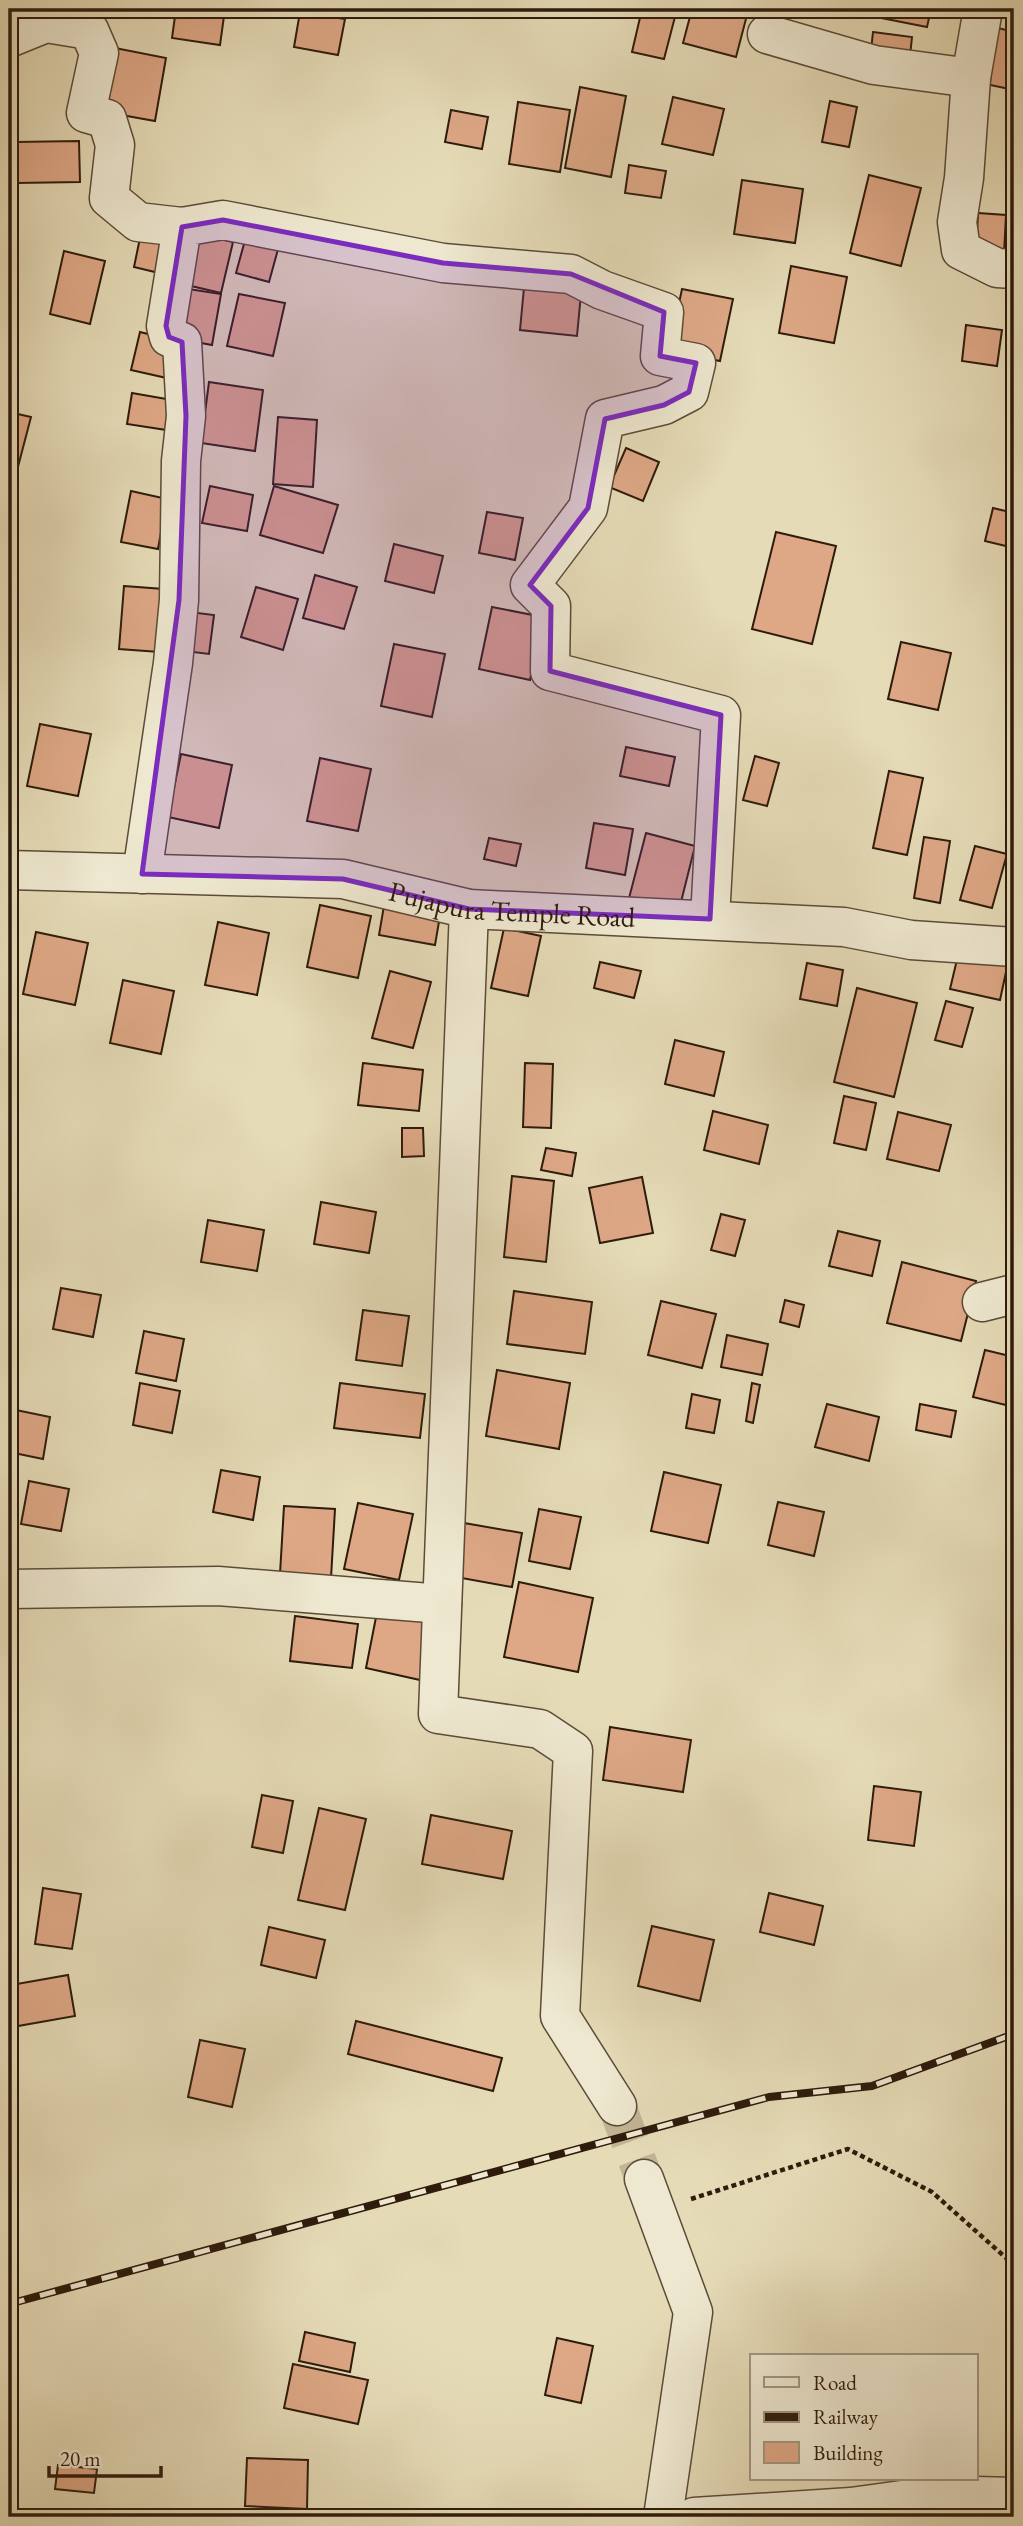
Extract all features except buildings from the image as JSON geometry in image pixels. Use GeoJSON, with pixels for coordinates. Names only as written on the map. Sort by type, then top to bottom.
{"type":"FeatureCollection","features":[{"type":"Feature","properties":{"kind":"street"},"geometry":{"type":"LineString","coordinates":[[983,9],[971,78],[964,178],[957,222],[961,250],[997,268],[1014,269]]}},
{"type":"Feature","properties":{"kind":"street"},"geometry":{"type":"LineString","coordinates":[[9,38],[46,23],[89,30],[99,53],[86,113],[107,119],[115,145],[109,198],[138,222],[182,227],[223,220],[443,263],[570,274],[602,290],[664,312],[660,356],[696,363],[689,392],[664,405],[605,419],[588,508],[530,585],[551,606],[551,671],[721,715],[710,919]]}},
{"type":"Feature","properties":{"kind":"street"},"geometry":{"type":"LineString","coordinates":[[767,34],[874,65],[971,78]]}},
{"type":"Feature","properties":{"kind":"street"},"geometry":{"type":"LineString","coordinates":[[142,874],[173,663],[179,600],[181,461],[186,416],[182,342],[169,337],[166,326],[182,227]]}},
{"type":"Feature","properties":{"kind":"street","name":"Pujapura Temple Road"},"geometry":{"type":"LineString","coordinates":[[9,870],[343,879],[469,909],[844,927],[911,940],[1014,947]]}},
{"type":"Feature","properties":{"kind":"street"},"geometry":{"type":"LineString","coordinates":[[469,909],[438,1714],[540,1729],[573,1751],[560,2016],[617,2106]]}},
{"type":"Feature","properties":{"kind":"street"},"geometry":{"type":"LineString","coordinates":[[9,1589],[218,1586],[442,1604]]}},
{"type":"Feature","properties":{"kind":"street"},"geometry":{"type":"LineString","coordinates":[[650,2195],[693,2312],[663,2517]]}},
{"type":"Feature","properties":{"kind":"street"},"geometry":{"type":"LineString","coordinates":[[694,2517],[851,2507],[938,2495],[1014,2497]]}},
{"type":"Feature","properties":{"kind":"path"},"geometry":{"type":"LineString","coordinates":[[650,2195],[848,2149],[932,2192],[1014,2265]]}},
{"type":"Feature","properties":{"kind":"highlighted area"},"geometry":{"type":"Polygon","coordinates":[[[223,220],[443,263],[571,274],[664,312],[660,356],[696,363],[689,392],[664,405],[605,419],[588,508],[530,585],[551,606],[550,671],[721,715],[710,919],[469,909],[343,879],[142,874],[179,600],[186,416],[182,342],[169,337],[166,326],[182,227],[223,220]]]}},
{"type":"Feature","properties":{"kind":"tunnel"},"geometry":{"type":"LineString","coordinates":[[617,2106],[644,2179]]}},
{"type":"Feature","properties":{"kind":"railway"},"geometry":{"type":"LineString","coordinates":[[9,2304],[769,2097],[872,2086],[1014,2034]]}}]}
